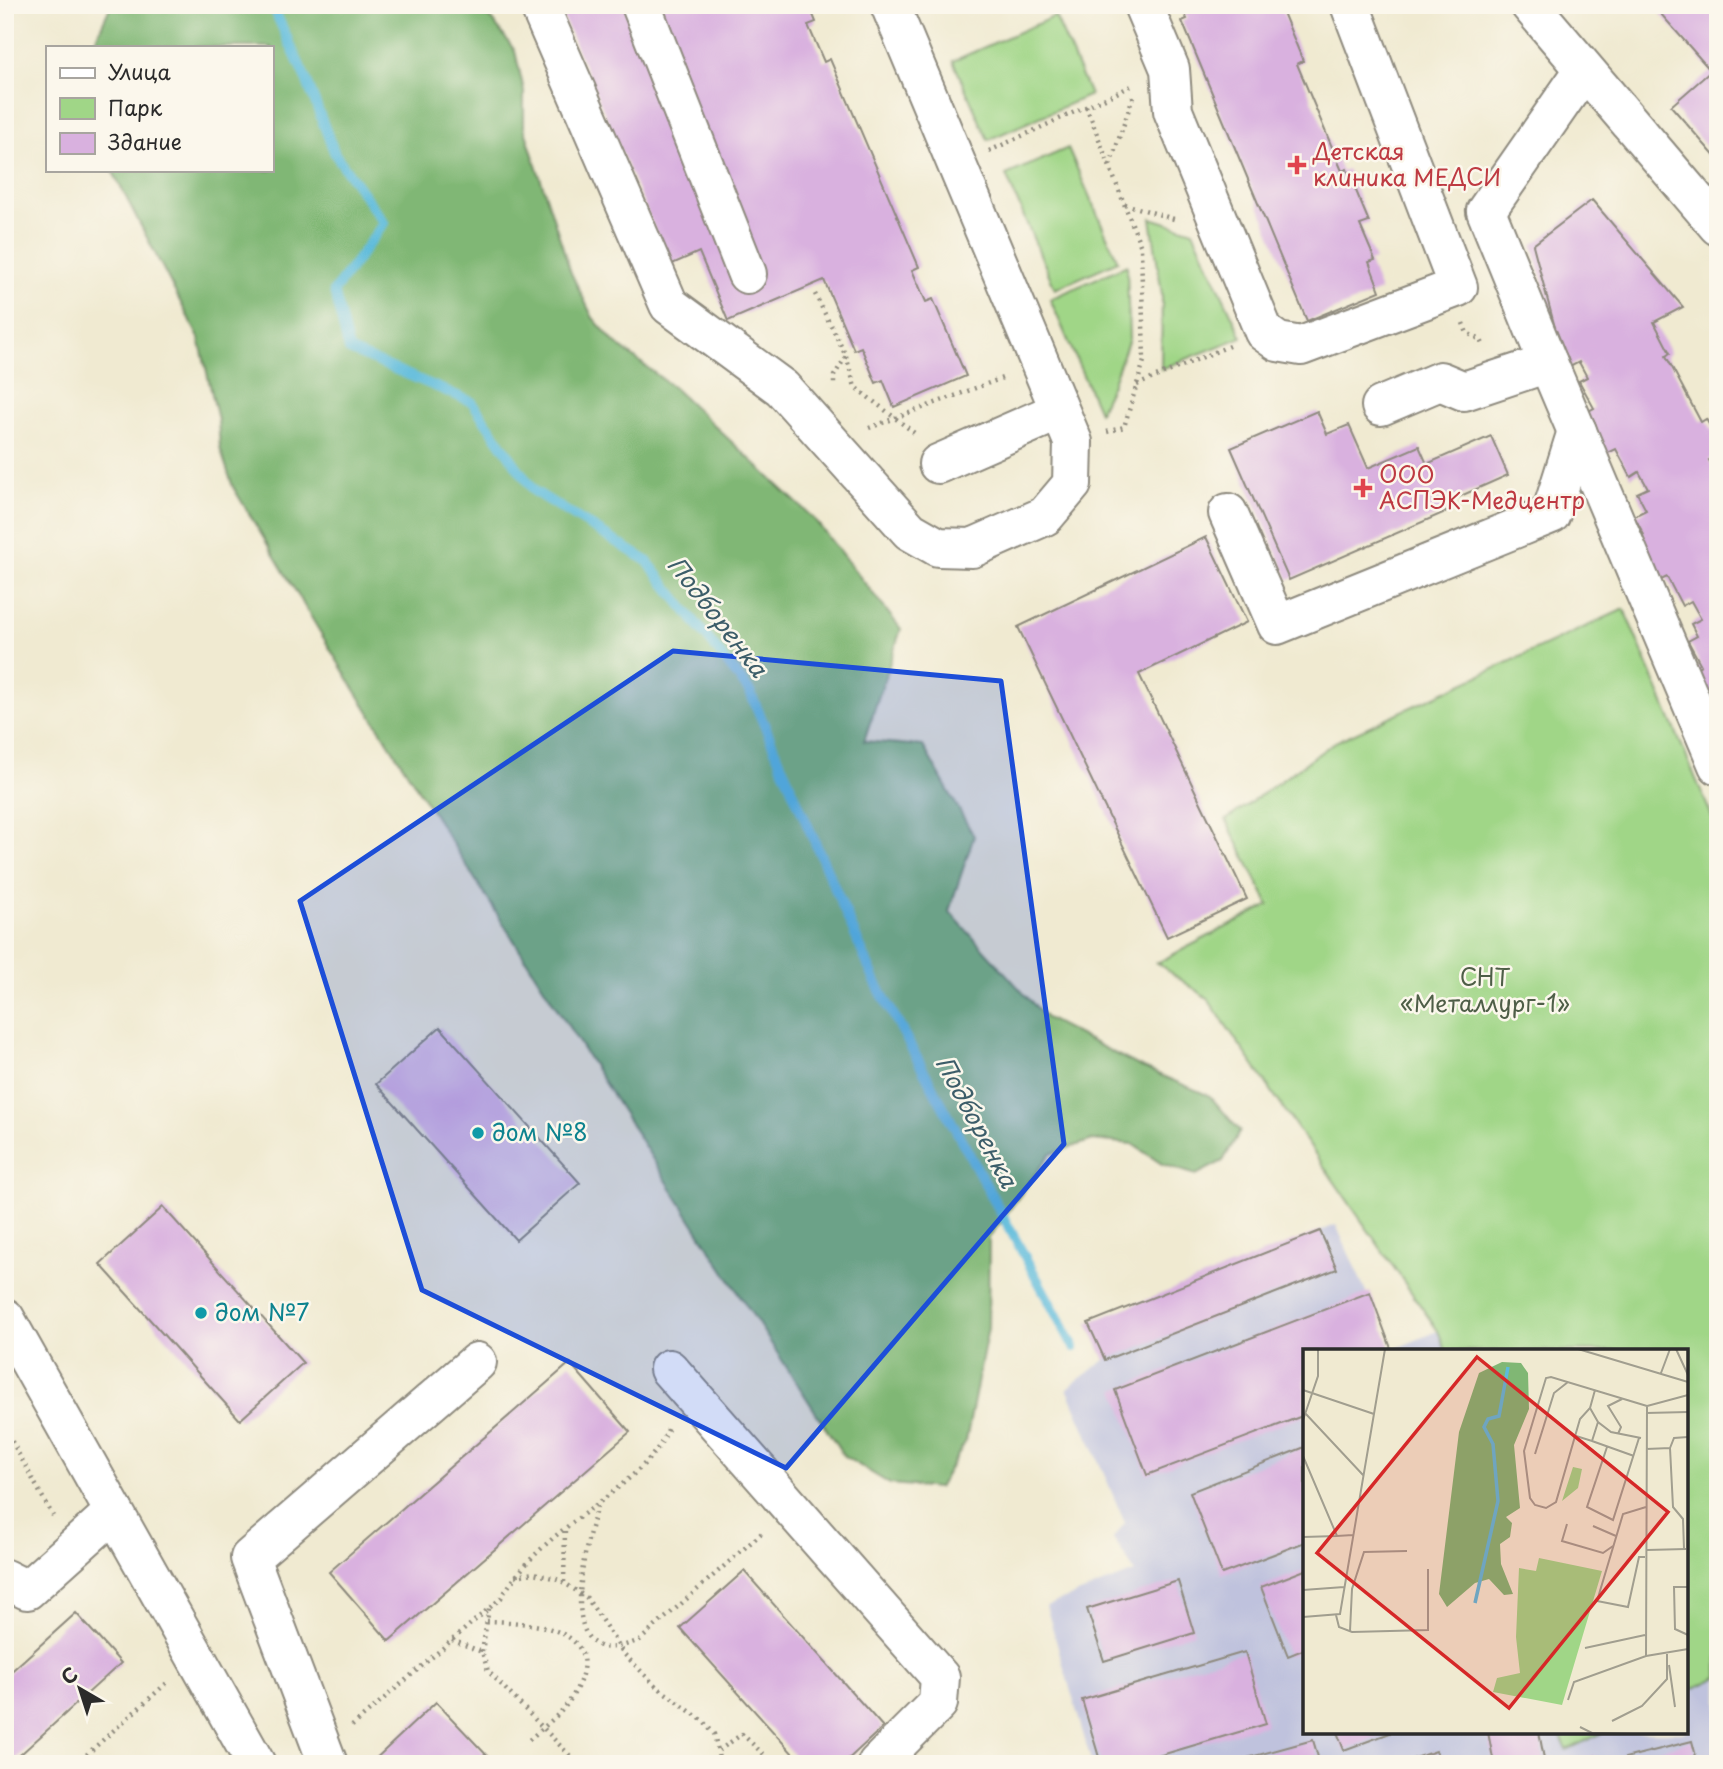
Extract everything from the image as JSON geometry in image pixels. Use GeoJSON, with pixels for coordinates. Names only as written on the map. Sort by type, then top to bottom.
{"type":"FeatureCollection","features":[{"type":"Feature","properties":{"kind":"street"},"geometry":{"type":"LineString","coordinates":[[539,5],[670,304],[782,388],[910,531],[938,547],[972,548],[1045,516],[1072,484],[1066,426],[891,5]]}},
{"type":"Feature","properties":{"kind":"street"},"geometry":{"type":"LineString","coordinates":[[641,5],[747,274]]}},
{"type":"Feature","properties":{"kind":"street"},"geometry":{"type":"LineString","coordinates":[[1143,5],[1170,68],[1173,111],[1264,332],[1278,342],[1301,346],[1458,287],[1350,5]]}},
{"type":"Feature","properties":{"kind":"street"},"geometry":{"type":"LineString","coordinates":[[1530,5],[1718,226]]}},
{"type":"Feature","properties":{"kind":"street"},"geometry":{"type":"LineString","coordinates":[[1584,70],[1486,211],[1718,765]]}},
{"type":"Feature","properties":{"kind":"street"},"geometry":{"type":"LineString","coordinates":[[1381,406],[1440,381],[1464,391],[1548,363]]}},
{"type":"Feature","properties":{"kind":"street"},"geometry":{"type":"LineString","coordinates":[[943,461],[1066,426]]}},
{"type":"Feature","properties":{"kind":"street"},"geometry":{"type":"LineString","coordinates":[[1228,513],[1277,625],[1551,514],[1577,431]]}},
{"type":"Feature","properties":{"kind":"street"},"geometry":{"type":"LineString","coordinates":[[5,1318],[256,1764]]}},
{"type":"Feature","properties":{"kind":"street"},"geometry":{"type":"LineString","coordinates":[[326,1757],[250,1558],[477,1362]]}},
{"type":"Feature","properties":{"kind":"street"},"geometry":{"type":"LineString","coordinates":[[669,1369],[940,1676],[938,1703],[877,1764]]}},
{"type":"Feature","properties":{"kind":"street"},"geometry":{"type":"LineString","coordinates":[[13,1593],[72,1551],[114,1512]]}},
{"type":"Feature","properties":{"kind":"path"},"geometry":{"type":"LineString","coordinates":[[956,166],[1138,83],[1109,166]]}},
{"type":"Feature","properties":{"kind":"path"},"geometry":{"type":"LineString","coordinates":[[1066,426],[1124,427],[1143,361],[1141,247],[1086,106]]}},
{"type":"Feature","properties":{"kind":"path"},"geometry":{"type":"LineString","coordinates":[[816,294],[846,356],[855,387],[896,418],[943,461]]}},
{"type":"Feature","properties":{"kind":"path"},"geometry":{"type":"LineString","coordinates":[[1136,385],[1264,332]]}},
{"type":"Feature","properties":{"kind":"path"},"geometry":{"type":"LineString","coordinates":[[834,398],[834,376],[846,356]]}},
{"type":"Feature","properties":{"kind":"path"},"geometry":{"type":"LineString","coordinates":[[862,431],[1008,376]]}},
{"type":"Feature","properties":{"kind":"path"},"geometry":{"type":"LineString","coordinates":[[326,1757],[501,1598],[514,1577],[565,1529],[613,1492],[656,1451],[668,1429],[670,1418]]}},
{"type":"Feature","properties":{"kind":"path"},"geometry":{"type":"LineString","coordinates":[[5,1429],[72,1551]]}},
{"type":"Feature","properties":{"kind":"path"},"geometry":{"type":"LineString","coordinates":[[597,1505],[584,1553],[580,1593],[583,1623],[589,1638],[602,1647],[619,1647],[640,1640],[791,1507]]}},
{"type":"Feature","properties":{"kind":"path"},"geometry":{"type":"LineString","coordinates":[[564,1582],[565,1529]]}},
{"type":"Feature","properties":{"kind":"path"},"geometry":{"type":"LineString","coordinates":[[514,1577],[534,1573],[564,1582],[587,1598],[638,1671],[703,1721],[714,1734],[719,1764]]}},
{"type":"Feature","properties":{"kind":"path"},"geometry":{"type":"LineString","coordinates":[[489,1608],[482,1652],[488,1671],[578,1764]]}},
{"type":"Feature","properties":{"kind":"path"},"geometry":{"type":"LineString","coordinates":[[487,1621],[524,1621],[564,1632],[576,1641],[584,1659],[580,1680],[571,1700],[529,1740]]}},
{"type":"Feature","properties":{"kind":"path"},"geometry":{"type":"LineString","coordinates":[[576,1641],[589,1638]]}},
{"type":"Feature","properties":{"kind":"path"},"geometry":{"type":"LineString","coordinates":[[452,1640],[482,1652]]}},
{"type":"Feature","properties":{"kind":"path"},"geometry":{"type":"LineString","coordinates":[[76,1764],[196,1657]]}},
{"type":"Feature","properties":{"kind":"path"},"geometry":{"type":"LineString","coordinates":[[718,1751],[742,1734],[774,1764]]}},
{"type":"Feature","properties":{"kind":"highlighted area"},"geometry":{"type":"Polygon","coordinates":[[[673,651],[1001,681],[1064,1144],[786,1468],[422,1290],[300,901],[673,651]]]}},
{"type":"Feature","properties":{"kind":"shaded area"},"geometry":{"type":"Polygon","coordinates":[[[1336,1225],[1392,1349],[1303,1349],[1303,1734],[1560,1734],[1568,1750],[1600,1734],[1688,1734],[1688,1691],[1718,1677],[1718,1764],[1092,1764],[1046,1606],[1135,1572],[1113,1538],[1125,1523],[1067,1388],[1105,1360],[1088,1323],[1336,1225]]]}},
{"type":"Feature","properties":{"kind":"shaded area"},"geometry":{"type":"Polygon","coordinates":[[[1438,1331],[1445,1349],[1394,1349],[1438,1331]]]}},
{"type":"Feature","properties":{"kind":"green space"},"geometry":{"type":"Polygon","coordinates":[[[111,5],[475,5],[492,20],[515,51],[524,91],[524,127],[571,273],[593,318],[614,342],[674,388],[814,519],[901,629],[864,741],[923,746],[974,836],[949,911],[1046,1018],[1139,1066],[1210,1096],[1240,1131],[1223,1161],[1196,1175],[1162,1164],[1132,1144],[1093,1140],[1050,1154],[989,1238],[988,1328],[966,1441],[938,1488],[890,1484],[844,1456],[350,682],[233,487],[220,448],[218,420],[199,338],[113,172],[273,172],[273,46],[92,46],[111,5]]]}},
{"type":"Feature","properties":{"kind":"green space"},"geometry":{"type":"Polygon","coordinates":[[[1055,16],[1090,95],[988,140],[953,61],[1055,16]]]}},
{"type":"Feature","properties":{"kind":"green space"},"geometry":{"type":"Polygon","coordinates":[[[1068,148],[1118,261],[1055,289],[1006,175],[1068,148]]]}},
{"type":"Feature","properties":{"kind":"green space"},"geometry":{"type":"Polygon","coordinates":[[[1151,218],[1193,231],[1242,337],[1161,369],[1162,295],[1151,218]]]}},
{"type":"Feature","properties":{"kind":"green space"},"geometry":{"type":"Polygon","coordinates":[[[1127,265],[1129,339],[1099,412],[1050,299],[1127,265]]]}},
{"type":"Feature","properties":{"kind":"green space","name":"СНТ «Металлург-1»"},"geometry":{"type":"Polygon","coordinates":[[[1624,609],[1718,831],[1718,1677],[1688,1691],[1688,1349],[1445,1349],[1438,1331],[1207,998],[1157,963],[1269,905],[1226,820],[1335,742],[1624,609]]]}},
{"type":"Feature","properties":{"kind":"green space"},"geometry":{"type":"Polygon","coordinates":[[[1560,1734],[1600,1734],[1567,1750],[1560,1734]]]}},
{"type":"Feature","properties":{"kind":"building"},"geometry":{"type":"Polygon","coordinates":[[[558,5],[809,5],[816,22],[808,25],[824,62],[830,59],[919,267],[912,270],[926,302],[933,299],[966,376],[894,407],[883,380],[876,383],[861,347],[854,350],[824,280],[728,321],[699,252],[670,265],[558,5]]]}},
{"type":"Feature","properties":{"kind":"building"},"geometry":{"type":"Polygon","coordinates":[[[1181,5],[1280,5],[1303,61],[1297,64],[1342,171],[1347,169],[1369,222],[1360,225],[1375,260],[1369,262],[1380,291],[1307,321],[1182,21],[1187,19],[1181,5]]]}},
{"type":"Feature","properties":{"kind":"building"},"geometry":{"type":"Polygon","coordinates":[[[1653,5],[1718,5],[1718,160],[1671,106],[1711,71],[1653,5]]]}},
{"type":"Feature","properties":{"kind":"building"},"geometry":{"type":"Polygon","coordinates":[[[1592,200],[1683,307],[1654,322],[1670,353],[1666,356],[1701,422],[1706,419],[1718,440],[1718,455],[1709,460],[1718,475],[1718,702],[1710,706],[1692,670],[1701,665],[1688,641],[1697,636],[1691,624],[1701,619],[1691,601],[1682,606],[1667,577],[1657,582],[1635,541],[1644,535],[1634,516],[1646,510],[1637,493],[1648,488],[1639,472],[1631,477],[1616,449],[1606,454],[1585,413],[1594,408],[1579,381],[1587,377],[1579,362],[1566,369],[1533,245],[1592,200]]]}},
{"type":"Feature","properties":{"kind":"building","name":"ООО АСПЭК-Медцентр"},"geometry":{"type":"Polygon","coordinates":[[[1317,411],[1327,434],[1349,425],[1368,468],[1419,446],[1427,464],[1491,436],[1508,475],[1447,502],[1450,510],[1289,580],[1231,448],[1317,411]]]}},
{"type":"Feature","properties":{"kind":"building"},"geometry":{"type":"Polygon","coordinates":[[[1206,537],[1247,622],[1139,674],[1247,899],[1167,937],[1018,627],[1206,537]]]}},
{"type":"Feature","properties":{"kind":"building","name":"дом №8"},"geometry":{"type":"Polygon","coordinates":[[[440,1027],[580,1183],[516,1240],[376,1084],[440,1027]]]}},
{"type":"Feature","properties":{"kind":"building","name":"дом №7"},"geometry":{"type":"Polygon","coordinates":[[[163,1207],[303,1363],[240,1420],[100,1264],[163,1207]]]}},
{"type":"Feature","properties":{"kind":"building"},"geometry":{"type":"Polygon","coordinates":[[[1320,1231],[1337,1269],[1105,1360],[1088,1323],[1320,1231]]]}},
{"type":"Feature","properties":{"kind":"building"},"geometry":{"type":"Polygon","coordinates":[[[1370,1292],[1391,1349],[1303,1349],[1303,1416],[1147,1475],[1115,1390],[1370,1292]]]}},
{"type":"Feature","properties":{"kind":"building"},"geometry":{"type":"Polygon","coordinates":[[[570,1363],[630,1432],[389,1641],[329,1572],[570,1363]]]}},
{"type":"Feature","properties":{"kind":"building"},"geometry":{"type":"Polygon","coordinates":[[[1303,1448],[1303,1543],[1222,1574],[1190,1492],[1303,1448]]]}},
{"type":"Feature","properties":{"kind":"building"},"geometry":{"type":"Polygon","coordinates":[[[744,1571],[883,1727],[843,1764],[802,1764],[680,1628],[744,1571]]]}},
{"type":"Feature","properties":{"kind":"building"},"geometry":{"type":"Polygon","coordinates":[[[1303,1571],[1303,1650],[1288,1656],[1261,1587],[1303,1571]]]}},
{"type":"Feature","properties":{"kind":"building"},"geometry":{"type":"Polygon","coordinates":[[[1178,1581],[1194,1633],[1104,1661],[1087,1609],[1178,1581]]]}},
{"type":"Feature","properties":{"kind":"building"},"geometry":{"type":"Polygon","coordinates":[[[76,1613],[121,1663],[10,1764],[5,1764],[5,1677],[76,1613]]]}},
{"type":"Feature","properties":{"kind":"building"},"geometry":{"type":"Polygon","coordinates":[[[1245,1652],[1266,1724],[1131,1764],[1101,1764],[1082,1700],[1245,1652]]]}},
{"type":"Feature","properties":{"kind":"building"},"geometry":{"type":"Polygon","coordinates":[[[436,1702],[495,1764],[370,1764],[436,1702]]]}},
{"type":"Feature","properties":{"kind":"building"},"geometry":{"type":"Polygon","coordinates":[[[1338,1734],[1387,1734],[1344,1750],[1338,1734]]]}},
{"type":"Feature","properties":{"kind":"building"},"geometry":{"type":"Polygon","coordinates":[[[1488,1734],[1539,1734],[1545,1764],[1494,1764],[1488,1734]]]}},
{"type":"Feature","properties":{"kind":"building"},"geometry":{"type":"Polygon","coordinates":[[[1313,1740],[1320,1764],[1229,1764],[1229,1763],[1313,1740]]]}},
{"type":"Feature","properties":{"kind":"building"},"geometry":{"type":"Polygon","coordinates":[[[1692,1741],[1698,1764],[1626,1764],[1625,1758],[1692,1741]]]}},
{"type":"Feature","properties":{"kind":"building"},"geometry":{"type":"Polygon","coordinates":[[[1436,1751],[1441,1764],[1401,1764],[1401,1763],[1436,1751]]]}},
{"type":"Feature","properties":{"kind":"building"},"geometry":{"type":"Polygon","coordinates":[[[1595,1756],[1596,1764],[1561,1762],[1595,1756]]]}},
{"type":"Feature","properties":{"kind":"waterway","name":"Подборенка"},"geometry":{"type":"LineString","coordinates":[[272,5],[306,79],[335,154],[384,223],[334,291],[349,350],[472,402],[534,491],[647,561],[750,692],[875,981],[1074,1347]]}},
{"type":"Feature","properties":{"kind":"place","name":"Детская клиника МЕДСИ"},"geometry":{"type":"Point","coordinates":[1297,165]}},
{"type":"Feature","properties":{"kind":"place","name":"ООО АСПЭК-Медцентр"},"geometry":{"type":"Point","coordinates":[1363,488]}},
{"type":"Feature","properties":{"kind":"place","name":"дом №8"},"geometry":{"type":"Point","coordinates":[478,1133]}},
{"type":"Feature","properties":{"kind":"place","name":"дом №7"},"geometry":{"type":"Point","coordinates":[201,1313]}}]}
